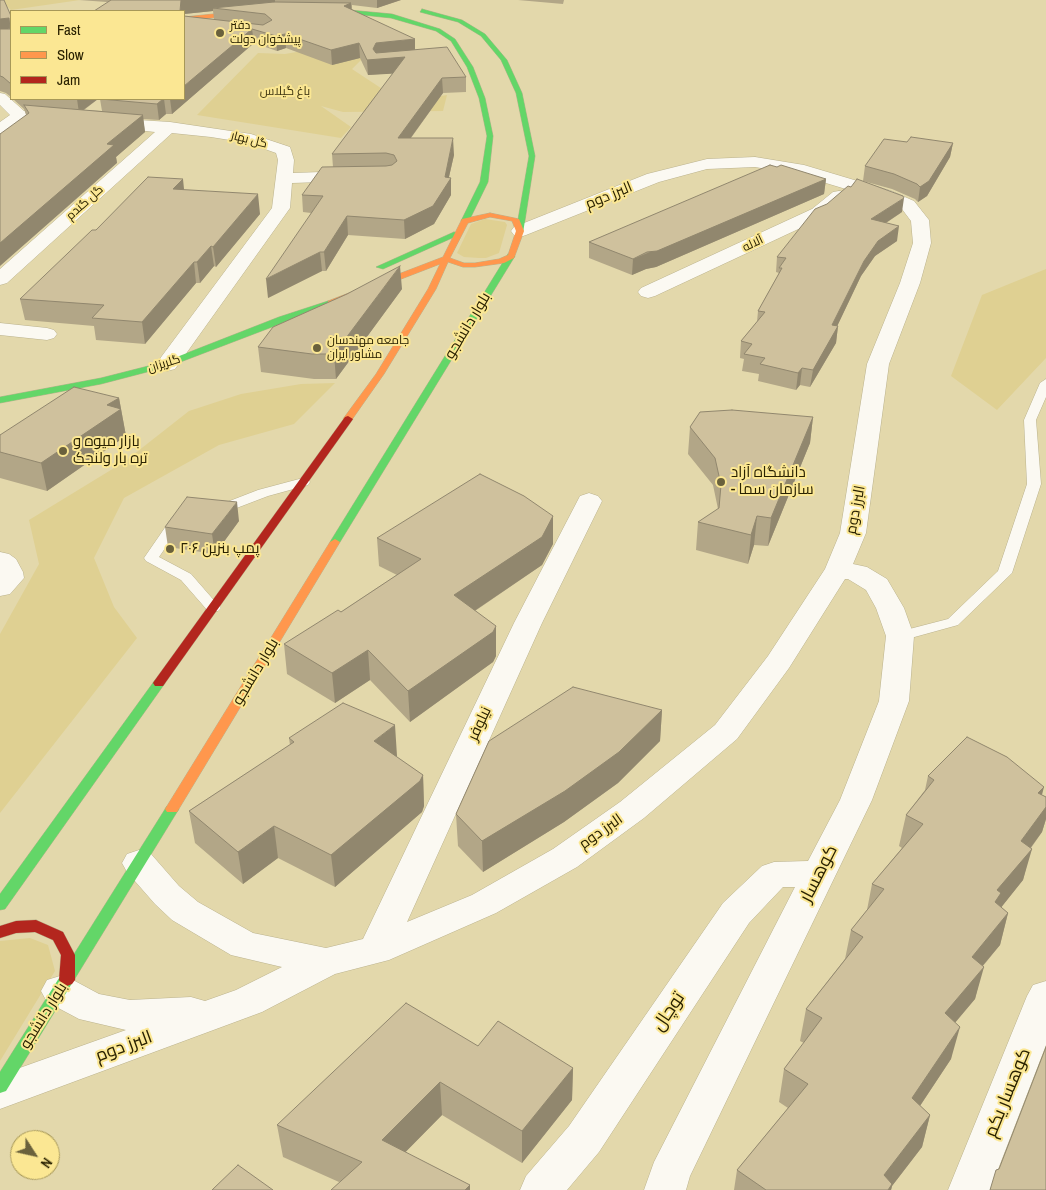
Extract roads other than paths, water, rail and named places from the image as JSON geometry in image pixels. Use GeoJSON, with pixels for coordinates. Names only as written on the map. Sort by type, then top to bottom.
{"type":"FeatureCollection","features":[{"type":"Feature","properties":{"kind":"main road"},"geometry":{"type":"LineString","coordinates":[[185,22],[254,2]]}},
{"type":"Feature","properties":{"kind":"main road"},"geometry":{"type":"LineString","coordinates":[[310,4],[354,2],[410,9],[460,21],[483,35],[504,60],[519,93],[532,156],[520,231]]}},
{"type":"Feature","properties":{"kind":"main road"},"geometry":{"type":"LineString","coordinates":[[0,905],[380,374],[432,289],[457,234],[484,182],[490,136],[482,98],[470,67],[453,40],[438,30],[415,22],[366,12],[310,4]]}},
{"type":"Feature","properties":{"kind":"main road"},"geometry":{"type":"LineString","coordinates":[[185,23],[267,11]]}},
{"type":"Feature","properties":{"kind":"main road"},"geometry":{"type":"LineString","coordinates":[[465,221],[490,215],[507,217],[516,219],[520,231]]}},
{"type":"Feature","properties":{"kind":"main road","name":"بلوار دانشجو"},"geometry":{"type":"LineString","coordinates":[[0,1086],[511,256],[520,231]]}},
{"type":"Feature","properties":{"kind":"main road"},"geometry":{"type":"LineString","coordinates":[[369,272],[457,234]]}},
{"type":"Feature","properties":{"kind":"main road"},"geometry":{"type":"LineString","coordinates":[[446,259],[463,265],[475,265],[501,261],[511,256]]}},
{"type":"Feature","properties":{"kind":"main road","name":"گلریزان"},"geometry":{"type":"LineString","coordinates":[[0,400],[101,381],[167,364],[282,319],[322,308],[446,259]]}},
{"type":"Feature","properties":{"kind":"main road","name":"گلریزان"},"geometry":{"type":"LineString","coordinates":[[282,319],[291,308],[317,296]]}},
{"type":"Feature","properties":{"kind":"main road","name":"گلریزان"},"geometry":{"type":"LineString","coordinates":[[0,395],[42,392]]}},
{"type":"Feature","properties":{"kind":"main road"},"geometry":{"type":"LineString","coordinates":[[0,932],[16,927],[36,926],[58,936],[68,955],[63,986]]}},
{"type":"Feature","properties":{"kind":"street"},"geometry":{"type":"LineString","coordinates":[[185,23],[220,29]]}},
{"type":"Feature","properties":{"kind":"street"},"geometry":{"type":"LineString","coordinates":[[444,57],[462,55]]}},
{"type":"Feature","properties":{"kind":"street"},"geometry":{"type":"LineString","coordinates":[[0,97],[20,115],[74,120]]}},
{"type":"Feature","properties":{"kind":"street"},"geometry":{"type":"LineString","coordinates":[[0,129],[20,115]]}},
{"type":"Feature","properties":{"kind":"street","name":"گل بهار"},"geometry":{"type":"LineString","coordinates":[[93,122],[170,127],[251,139],[284,150],[286,160],[281,208],[167,364]]}},
{"type":"Feature","properties":{"kind":"street","name":"گل گندم"},"geometry":{"type":"LineString","coordinates":[[0,278],[170,127]]}},
{"type":"Feature","properties":{"kind":"street","name":"البرز دوم"},"geometry":{"type":"LineString","coordinates":[[0,1092],[249,1001],[326,962],[376,950],[484,904],[565,858],[632,810],[726,732],[779,662],[838,568],[853,533],[878,364],[910,283],[922,243],[920,220],[908,205],[885,195],[798,169],[755,162],[707,164],[653,178],[520,231]]}},
{"type":"Feature","properties":{"kind":"street"},"geometry":{"type":"LineString","coordinates":[[284,178],[368,177]]}},
{"type":"Feature","properties":{"kind":"street","name":"آلاله"},"geometry":{"type":"LineString","coordinates":[[648,292],[818,213],[851,186]]}},
{"type":"Feature","properties":{"kind":"street"},"geometry":{"type":"LineString","coordinates":[[0,329],[47,334]]}},
{"type":"Feature","properties":{"kind":"street","name":"نیلوفر"},"geometry":{"type":"LineString","coordinates":[[376,950],[528,622],[589,501]]}},
{"type":"Feature","properties":{"kind":"street"},"geometry":{"type":"LineString","coordinates":[[0,560],[10,572],[10,578],[0,588]]}},
{"type":"Feature","properties":{"kind":"street","name":"کوهسار"},"geometry":{"type":"LineString","coordinates":[[665,1190],[669,1175],[856,800],[894,700],[900,636],[890,608],[877,585],[857,573],[838,568]]}},
{"type":"Feature","properties":{"kind":"street","name":"البرز دوم"},"geometry":{"type":"LineString","coordinates":[[139,863],[167,896],[185,911],[244,945],[326,962]]}},
{"type":"Feature","properties":{"kind":"street","name":"توچال"},"geometry":{"type":"LineString","coordinates":[[541,1190],[584,1139],[736,913],[774,875],[820,873]]}},
{"type":"Feature","properties":{"kind":"street","name":"البرز دوم"},"geometry":{"type":"LineString","coordinates":[[63,986],[92,1008],[130,1015],[195,1011],[249,1001]]}},
{"type":"Feature","properties":{"kind":"street","name":"کوهسار یکم"},"geometry":{"type":"LineString","coordinates":[[969,1190],[1046,996]]}},
{"type":"Feature","properties":{"kind":"lane"},"geometry":{"type":"LineString","coordinates":[[900,636],[954,622],[1006,573],[1034,484],[1030,420],[1046,383]]}},
{"type":"Feature","properties":{"kind":"lane"},"geometry":{"type":"LineString","coordinates":[[203,507],[229,506],[263,493],[303,482]]}},
{"type":"Feature","properties":{"kind":"lane"},"geometry":{"type":"LineString","coordinates":[[186,509],[150,558],[186,577],[213,608]]}},
{"type":"Feature","properties":{"kind":"place","name":"دفتر پیشخوان دولت"},"geometry":{"type":"Point","coordinates":[220,33]}},
{"type":"Feature","properties":{"kind":"place","name":"جامعه مهندسان مشاور ایران"},"geometry":{"type":"Point","coordinates":[317,348]}},
{"type":"Feature","properties":{"kind":"place","name":"بازار میوه و تره بار ولنجک"},"geometry":{"type":"Point","coordinates":[63,451]}},
{"type":"Feature","properties":{"kind":"place","name":"دانشگاه آزاد - سازمان سما"},"geometry":{"type":"Point","coordinates":[721,482]}},
{"type":"Feature","properties":{"kind":"place","name":"پمپ بنزین ۲۰۶"},"geometry":{"type":"Point","coordinates":[170,549]}},
{"type":"Feature","properties":{"kind":"park label","name":"باغ گیلاس"},"geometry":{"type":"Point","coordinates":[285,92]}}]}
